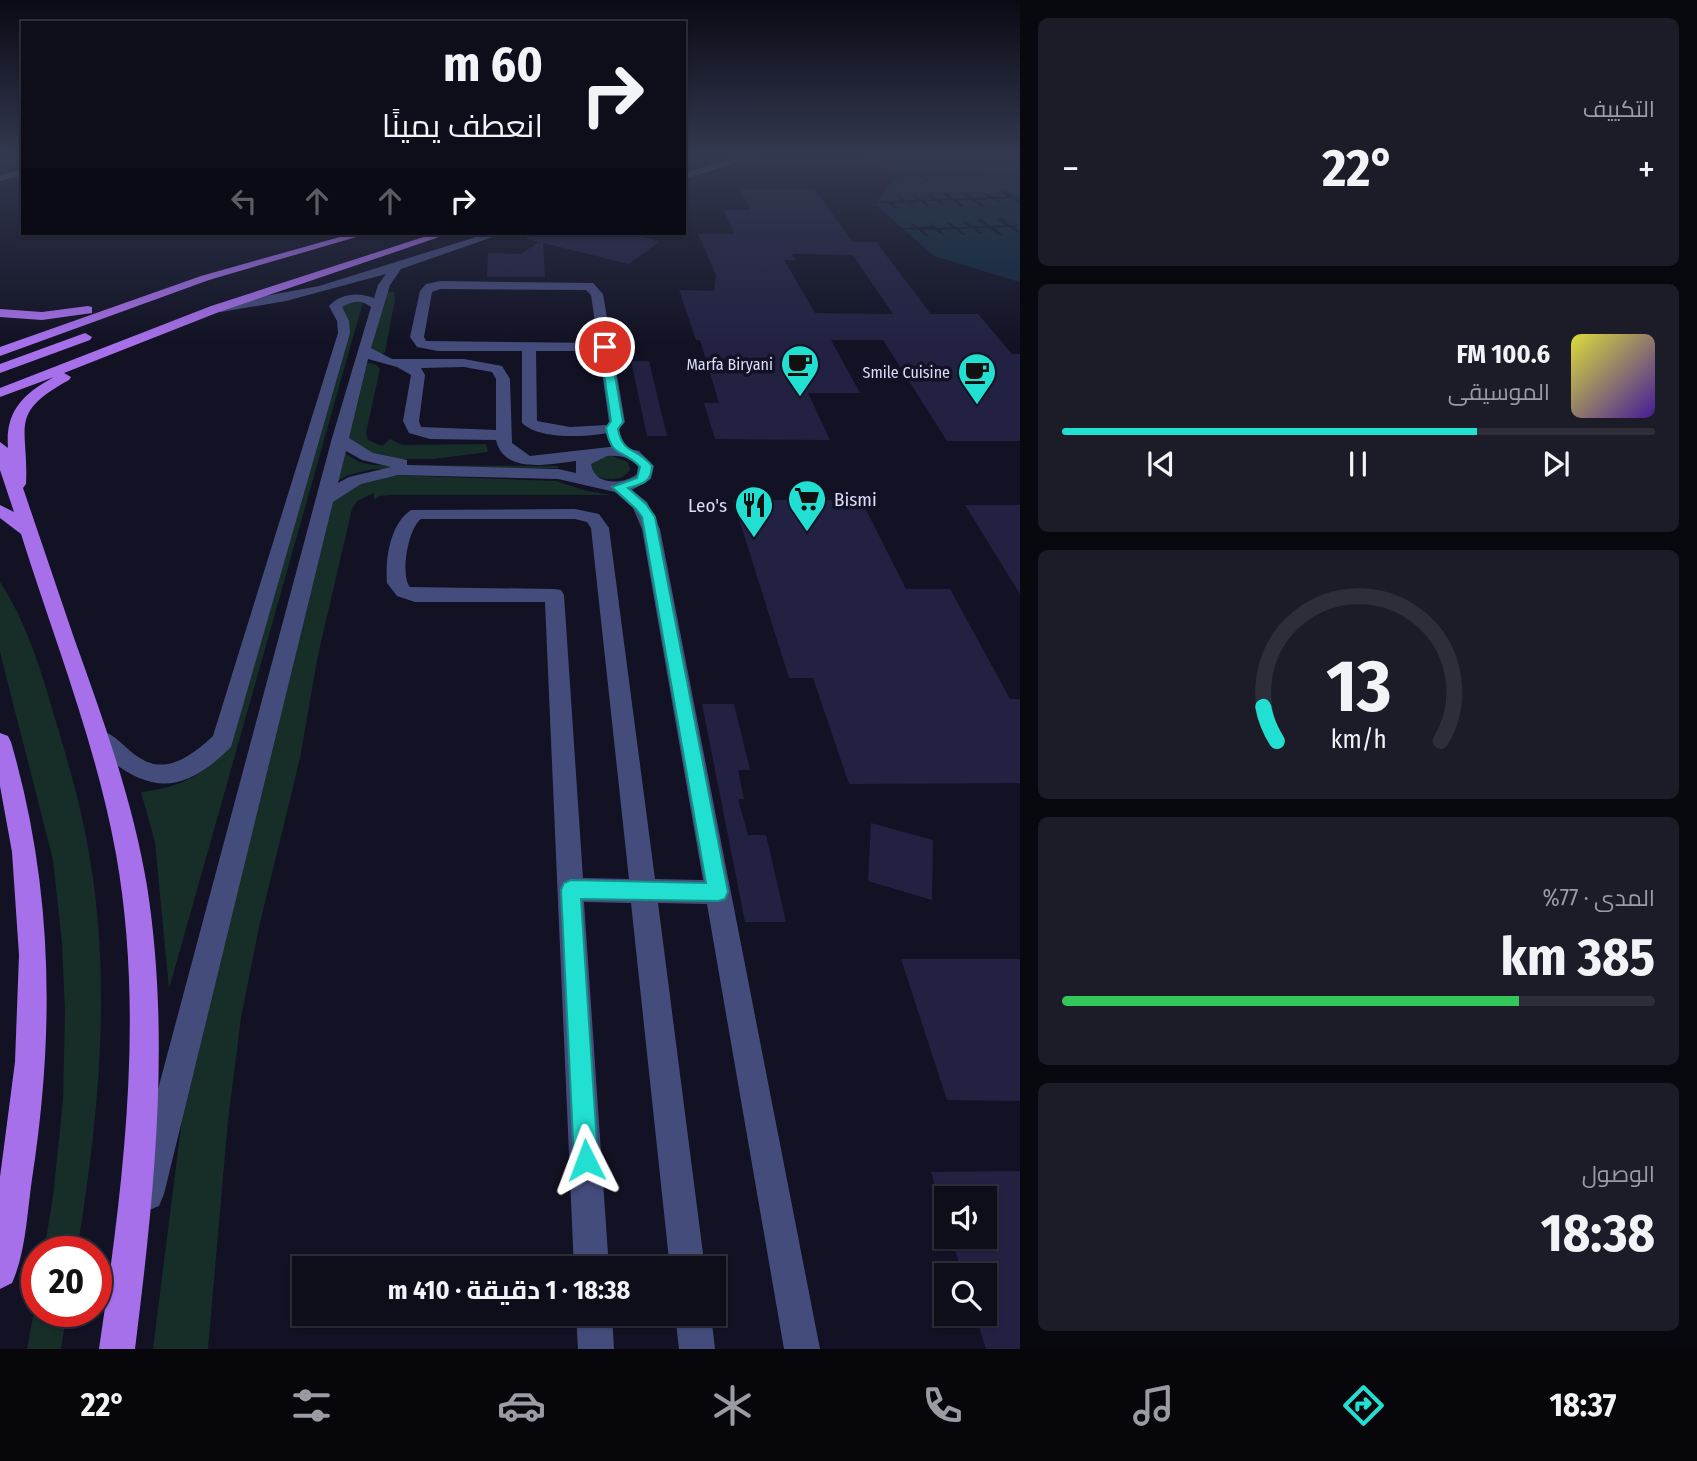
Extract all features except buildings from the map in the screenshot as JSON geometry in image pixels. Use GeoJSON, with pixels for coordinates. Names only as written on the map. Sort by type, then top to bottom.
{"type":"FeatureCollection","features":[{"type":"Feature","properties":{"kind":"main road"},"geometry":{"type":"LineString","coordinates":[[0,313],[42,316],[84,311],[357,235]]}},
{"type":"Feature","properties":{"kind":"main road"},"geometry":{"type":"LineString","coordinates":[[0,393],[215,309],[440,235]]}},
{"type":"Feature","properties":{"kind":"main road"},"geometry":{"type":"LineString","coordinates":[[125,321],[229,283],[274,257]]}},
{"type":"Feature","properties":{"kind":"main road"},"geometry":{"type":"LineString","coordinates":[[0,352],[205,278]]}},
{"type":"Feature","properties":{"kind":"main road"},"geometry":{"type":"LineString","coordinates":[[0,369],[101,331]]}},
{"type":"Feature","properties":{"kind":"main road"},"geometry":{"type":"LineString","coordinates":[[8,502],[19,473],[15,427],[28,403],[56,381],[131,341]]}},
{"type":"Feature","properties":{"kind":"main road"},"geometry":{"type":"LineString","coordinates":[[0,447],[8,502],[27,530],[99,738],[119,806],[134,887],[142,987],[142,1110],[130,1264],[117,1349]]}},
{"type":"Feature","properties":{"kind":"main road"},"geometry":{"type":"LineString","coordinates":[[0,742],[25,852],[33,947],[29,1065],[11,1214],[0,1271]]}},
{"type":"Feature","properties":{"kind":"street"},"geometry":{"type":"LineString","coordinates":[[215,309],[272,300],[397,267],[493,235]]}},
{"type":"Feature","properties":{"kind":"street"},"geometry":{"type":"LineString","coordinates":[[130,1264],[363,349],[387,278],[397,267]]}},
{"type":"Feature","properties":{"kind":"street"},"geometry":{"type":"LineString","coordinates":[[529,347],[530,423],[548,430],[605,429],[617,422],[597,294],[593,288],[580,279],[440,285],[427,289],[417,337],[422,344],[438,347],[529,347],[605,347]]}},
{"type":"Feature","properties":{"kind":"street"},"geometry":{"type":"LineString","coordinates":[[99,738],[141,771],[163,774],[187,769],[208,757],[223,741],[344,334],[343,321],[335,306],[346,299],[363,298],[370,299],[377,306]]}},
{"type":"Feature","properties":{"kind":"street"},"geometry":{"type":"LineString","coordinates":[[363,349],[376,358],[415,370],[418,375],[411,421],[414,430],[430,434],[504,435]]}},
{"type":"Feature","properties":{"kind":"street"},"geometry":{"type":"LineString","coordinates":[[399,363],[471,362],[497,369],[503,379],[504,443],[508,450],[527,461]]}},
{"type":"Feature","properties":{"kind":"street"},"geometry":{"type":"LineString","coordinates":[[324,502],[355,480],[398,470],[558,474],[606,485],[635,484],[647,471],[643,461],[616,446],[605,429]]}},
{"type":"Feature","properties":{"kind":"street"},"geometry":{"type":"LineString","coordinates":[[605,429],[595,454],[586,458],[582,468],[588,478],[636,501],[648,517],[802,1349]]}},
{"type":"Feature","properties":{"kind":"street"},"geometry":{"type":"LineString","coordinates":[[340,438],[357,452],[386,462],[527,461],[624,452]]}},
{"type":"Feature","properties":{"kind":"street"},"geometry":{"type":"LineString","coordinates":[[591,1256],[554,595],[420,596],[401,591],[396,578],[404,526],[410,517],[425,513],[575,514],[593,518],[598,523],[686,1256]]}},
{"type":"Feature","properties":{"kind":"street"},"geometry":{"type":"LineString","coordinates":[[571,890],[718,892]]}},
{"type":"Feature","properties":{"kind":"street"},"geometry":{"type":"LineString","coordinates":[[595,1326],[596,1349]]}},
{"type":"Feature","properties":{"kind":"street"},"geometry":{"type":"LineString","coordinates":[[694,1326],[697,1349]]}},
{"type":"Feature","properties":{"kind":"green space"},"geometry":{"type":"Polygon","coordinates":[[[381,291],[394,292],[395,299],[385,352],[380,355],[370,353],[381,291]]]}},
{"type":"Feature","properties":{"kind":"green space"},"geometry":{"type":"Polygon","coordinates":[[[352,301],[363,302],[169,989],[155,842],[141,792],[165,788],[186,780],[205,769],[223,753],[346,333],[339,306],[352,301]]]}},
{"type":"Feature","properties":{"kind":"green space"},"geometry":{"type":"Polygon","coordinates":[[[361,361],[377,365],[380,369],[366,433],[368,440],[382,446],[390,439],[402,445],[486,444],[488,452],[434,459],[389,459],[353,447],[345,428],[361,361]]]}},
{"type":"Feature","properties":{"kind":"green space"},"geometry":{"type":"Polygon","coordinates":[[[341,451],[359,462],[373,465],[558,468],[372,469],[346,476],[330,486],[341,451]]]}},
{"type":"Feature","properties":{"kind":"green space"},"geometry":{"type":"Polygon","coordinates":[[[610,455],[628,462],[630,470],[622,477],[613,479],[594,475],[588,463],[610,455]]]}},
{"type":"Feature","properties":{"kind":"green space"},"geometry":{"type":"Polygon","coordinates":[[[391,475],[556,481],[611,495],[389,495],[374,500],[374,493],[357,501],[352,509],[318,655],[300,758],[259,927],[241,1018],[228,1120],[208,1349],[153,1349],[183,1111],[325,508],[344,488],[391,475]]]}},
{"type":"Feature","properties":{"kind":"green space"},"geometry":{"type":"Polygon","coordinates":[[[0,582],[27,633],[52,707],[84,825],[97,908],[100,1056],[91,1154],[79,1236],[46,1236],[63,1100],[65,1012],[62,943],[53,860],[0,652],[0,582]]]}},
{"type":"Feature","properties":{"kind":"green space"},"geometry":{"type":"Polygon","coordinates":[[[31,1327],[64,1327],[61,1349],[27,1349],[31,1327]]]}},
{"type":"Feature","properties":{"kind":"water"},"geometry":{"type":"Polygon","coordinates":[[[891,218],[1020,218],[1020,282],[934,256],[891,218]]]}},
{"type":"Feature","properties":{"kind":"pier"},"geometry":{"type":"Polygon","coordinates":[[[1002,218],[1011,225],[1020,225],[1015,227],[1020,234],[1009,227],[994,228],[1003,235],[988,228],[976,228],[983,234],[972,228],[960,229],[966,235],[955,229],[940,230],[945,235],[936,230],[923,230],[928,236],[919,230],[899,229],[914,227],[909,222],[919,227],[932,226],[926,221],[937,228],[951,227],[946,222],[956,227],[968,227],[962,221],[973,226],[984,226],[977,219],[990,226],[1005,225],[997,219],[1002,218]]]}},
{"type":"Feature","properties":{"kind":"place","name":"Marfa Biryani"},"geometry":{"type":"Point","coordinates":[800,398]}},
{"type":"Feature","properties":{"kind":"place","name":"Smile Cuisine"},"geometry":{"type":"Point","coordinates":[977,406]}},
{"type":"Feature","properties":{"kind":"place","name":"Bismi"},"geometry":{"type":"Point","coordinates":[807,533]}},
{"type":"Feature","properties":{"kind":"place","name":"Leo's"},"geometry":{"type":"Point","coordinates":[754,539]}},
{"type":"Feature","properties":{"kind":"route"},"geometry":{"type":"LineString","coordinates":[[586,1160],[571,890],[718,892],[651,529],[641,506],[619,487],[641,481],[647,471],[646,466],[638,457],[616,446],[612,428],[617,422],[605,347]]}}]}
